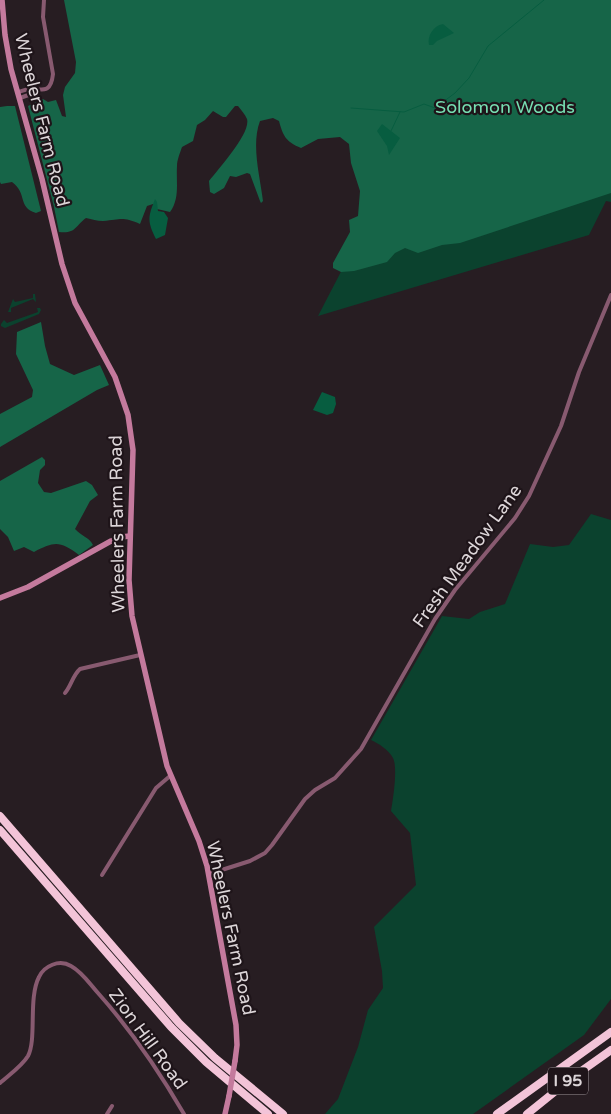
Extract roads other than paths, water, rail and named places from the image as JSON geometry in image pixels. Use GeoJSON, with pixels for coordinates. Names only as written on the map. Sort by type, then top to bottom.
{"type":"FeatureCollection","features":[{"type":"Feature","properties":{"kind":"highway"},"geometry":{"type":"LineString","coordinates":[[0,816],[174,1017],[215,1058],[283,1114]]}},
{"type":"Feature","properties":{"kind":"highway"},"geometry":{"type":"LineString","coordinates":[[0,830],[171,1027],[206,1062],[268,1114]]}},
{"type":"Feature","properties":{"kind":"highway","name":"I 95"},"geometry":{"type":"LineString","coordinates":[[504,1114],[550,1076],[611,1032]]}},
{"type":"Feature","properties":{"kind":"highway","name":"I 95"},"geometry":{"type":"LineString","coordinates":[[527,1114],[573,1077],[611,1050]]}},
{"type":"Feature","properties":{"kind":"highway"},"geometry":{"type":"LineString","coordinates":[[498,1114],[550,1076]]}},
{"type":"Feature","properties":{"kind":"highway"},"geometry":{"type":"LineString","coordinates":[[266,1101],[288,1114]]}},
{"type":"Feature","properties":{"kind":"main road","name":"Wheelers Farm Road"},"geometry":{"type":"LineString","coordinates":[[2,0],[8,52],[42,179],[57,250],[70,290],[87,328],[114,377],[126,406],[133,449],[130,601],[140,655],[162,750],[170,776],[199,841],[209,874],[236,1025],[236,1061],[225,1114]]}},
{"type":"Feature","properties":{"kind":"main road"},"geometry":{"type":"LineString","coordinates":[[0,598],[28,587],[111,540],[130,536]]}},
{"type":"Feature","properties":{"kind":"street"},"geometry":{"type":"LineString","coordinates":[[19,95],[34,94],[36,91],[48,89],[52,76],[43,17],[44,0]]}},
{"type":"Feature","properties":{"kind":"street","name":"Fresh Meadow Lane"},"geometry":{"type":"LineString","coordinates":[[209,874],[250,861],[264,853],[272,845],[305,799],[315,790],[335,778],[361,749],[455,590],[525,504],[561,426],[579,372],[611,295]]}},
{"type":"Feature","properties":{"kind":"street"},"geometry":{"type":"LineString","coordinates":[[65,693],[80,669],[140,655]]}},
{"type":"Feature","properties":{"kind":"street"},"geometry":{"type":"LineString","coordinates":[[102,875],[156,788],[170,776]]}},
{"type":"Feature","properties":{"kind":"street","name":"Zion Hill Road"},"geometry":{"type":"LineString","coordinates":[[0,1082],[26,1059],[30,1052],[32,1013],[38,979],[44,970],[64,963],[74,968],[84,977],[120,1017],[160,1074],[184,1114]]}},
{"type":"Feature","properties":{"kind":"street"},"geometry":{"type":"LineString","coordinates":[[107,1114],[112,1106]]}},
{"type":"Feature","properties":{"kind":"waterway"},"geometry":{"type":"LineString","coordinates":[[351,108],[404,112],[424,104],[435,108],[455,93],[469,78],[488,46],[544,0]]}},
{"type":"Feature","properties":{"kind":"waterway"},"geometry":{"type":"LineString","coordinates":[[391,131],[400,112]]}},
{"type":"Feature","properties":{"kind":"park label","name":"Solomon Woods"},"geometry":{"type":"Point","coordinates":[505,107]}}]}
